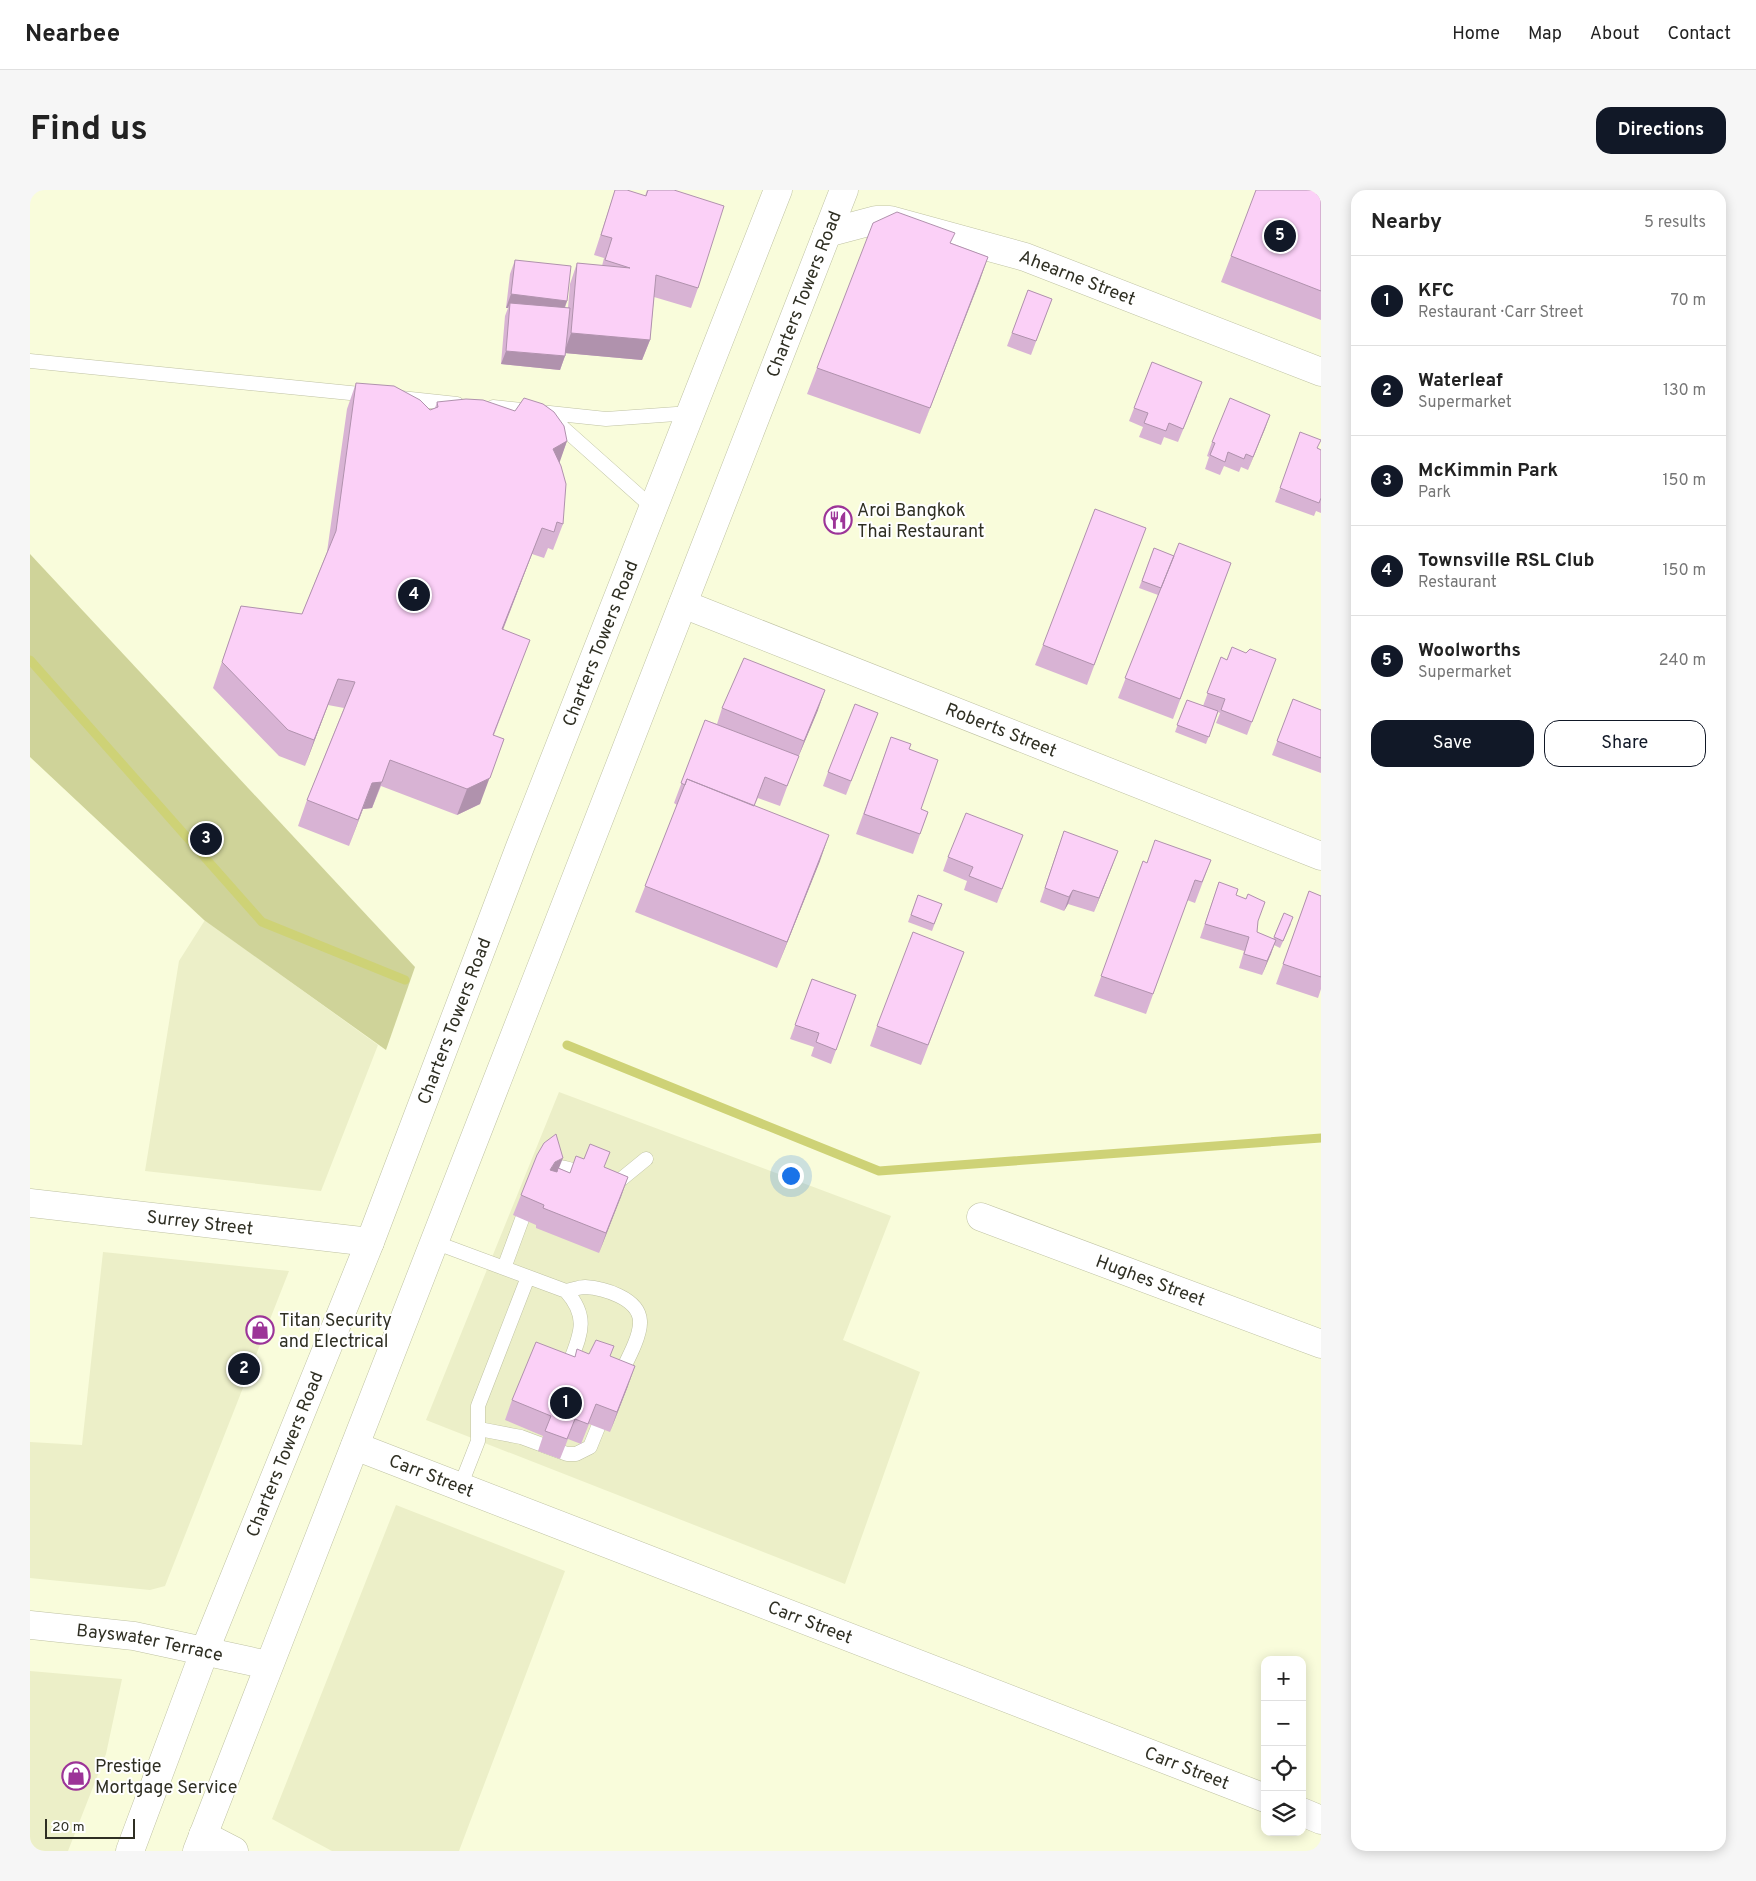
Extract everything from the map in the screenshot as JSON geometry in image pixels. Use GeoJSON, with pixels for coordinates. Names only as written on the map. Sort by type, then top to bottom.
{"type":"FeatureCollection","features":[{"type":"Feature","properties":{"kind":"main road","name":"Charters Towers Road"},"geometry":{"type":"LineString","coordinates":[[130,1851],[206,1650],[370,1242],[523,838],[778,190]]}},
{"type":"Feature","properties":{"kind":"main road","name":"Charters Towers Road"},"geometry":{"type":"LineString","coordinates":[[200,1843],[844,190]]}},
{"type":"Feature","properties":{"kind":"main road","name":"Ahearne Street"},"geometry":{"type":"LineString","coordinates":[[827,233],[876,220],[890,220],[1025,257],[1321,372]]}},
{"type":"Feature","properties":{"kind":"main road","name":"Roberts Street"},"geometry":{"type":"LineString","coordinates":[[683,604],[1321,856]]}},
{"type":"Feature","properties":{"kind":"main road","name":"Surrey Street"},"geometry":{"type":"LineString","coordinates":[[30,1203],[370,1242]]}},
{"type":"Feature","properties":{"kind":"main road","name":"Hughes Street"},"geometry":{"type":"LineString","coordinates":[[981,1218],[1321,1344]]}},
{"type":"Feature","properties":{"kind":"main road","name":"Carr Street"},"geometry":{"type":"LineString","coordinates":[[354,1446],[1261,1796]]}},
{"type":"Feature","properties":{"kind":"main road","name":"Bayswater Terrace"},"geometry":{"type":"LineString","coordinates":[[30,1625],[134,1636],[206,1650],[268,1665]]}},
{"type":"Feature","properties":{"kind":"main road"},"geometry":{"type":"LineString","coordinates":[[1306,1814],[1321,1820]]}},
{"type":"Feature","properties":{"kind":"main road"},"geometry":{"type":"LineString","coordinates":[[200,1843],[234,1851]]}},
{"type":"Feature","properties":{"kind":"lane"},"geometry":{"type":"LineString","coordinates":[[30,361],[606,419],[690,413]]}},
{"type":"Feature","properties":{"kind":"lane"},"geometry":{"type":"LineString","coordinates":[[546,413],[653,508]]}},
{"type":"Feature","properties":{"kind":"lane"},"geometry":{"type":"LineString","coordinates":[[504,1268],[535,1186],[546,1169],[558,1166],[602,1182],[614,1183],[646,1159]]}},
{"type":"Feature","properties":{"kind":"lane"},"geometry":{"type":"LineString","coordinates":[[434,1242],[566,1291],[574,1300],[580,1315],[582,1329],[568,1367]]}},
{"type":"Feature","properties":{"kind":"lane"},"geometry":{"type":"LineString","coordinates":[[460,1487],[478,1441],[478,1406],[528,1277]]}},
{"type":"Feature","properties":{"kind":"lane"},"geometry":{"type":"LineString","coordinates":[[479,1429],[521,1437],[567,1454],[584,1452],[590,1447],[640,1329],[640,1320],[638,1312],[622,1297],[602,1290],[584,1287],[566,1291]]}},
{"type":"Feature","properties":{"kind":"shaded area"},"geometry":{"type":"Polygon","coordinates":[[[30,554],[415,967],[386,1050],[204,920],[30,757],[30,554]]]}},
{"type":"Feature","properties":{"kind":"shaded area"},"geometry":{"type":"Polygon","coordinates":[[[205,920],[378,1045],[321,1191],[145,1171],[179,961],[205,920]]]}},
{"type":"Feature","properties":{"kind":"shaded area"},"geometry":{"type":"Polygon","coordinates":[[[559,1092],[891,1216],[843,1340],[920,1372],[845,1584],[426,1420],[559,1092]]]}},
{"type":"Feature","properties":{"kind":"shaded area"},"geometry":{"type":"Polygon","coordinates":[[[103,1252],[289,1271],[165,1586],[150,1590],[30,1578],[30,1442],[82,1445],[103,1252]]]}},
{"type":"Feature","properties":{"kind":"shaded area"},"geometry":{"type":"Polygon","coordinates":[[[396,1505],[565,1571],[459,1851],[332,1851],[272,1819],[396,1505]]]}},
{"type":"Feature","properties":{"kind":"shaded area"},"geometry":{"type":"Polygon","coordinates":[[[30,1671],[122,1679],[106,1754],[68,1851],[30,1851],[30,1671]]]}},
{"type":"Feature","properties":{"kind":"building"},"geometry":{"type":"Polygon","coordinates":[[[615,190],[627,190],[646,196],[648,190],[674,190],[724,206],[698,288],[656,275],[650,340],[571,333],[577,263],[630,268],[605,260],[612,238],[601,235],[615,190]]]}},
{"type":"Feature","properties":{"kind":"building"},"geometry":{"type":"Polygon","coordinates":[[[1256,190],[1321,190],[1321,291],[1231,256],[1256,190]]]}},
{"type":"Feature","properties":{"kind":"building"},"geometry":{"type":"Polygon","coordinates":[[[897,212],[955,233],[950,243],[988,257],[930,408],[817,368],[873,223],[897,212]]]}},
{"type":"Feature","properties":{"kind":"building"},"geometry":{"type":"Polygon","coordinates":[[[515,260],[571,266],[567,301],[511,294],[515,260]]]}},
{"type":"Feature","properties":{"kind":"building"},"geometry":{"type":"Polygon","coordinates":[[[1028,290],[1052,299],[1036,341],[1012,333],[1028,290]]]}},
{"type":"Feature","properties":{"kind":"building"},"geometry":{"type":"Polygon","coordinates":[[[510,303],[570,308],[565,356],[506,351],[510,303]]]}},
{"type":"Feature","properties":{"kind":"building"},"geometry":{"type":"Polygon","coordinates":[[[1152,362],[1202,382],[1183,429],[1169,423],[1166,431],[1144,423],[1148,413],[1134,408],[1152,362]]]}},
{"type":"Feature","properties":{"kind":"building"},"geometry":{"type":"Polygon","coordinates":[[[356,383],[394,386],[420,400],[430,410],[438,407],[437,402],[466,399],[483,400],[515,411],[524,398],[543,404],[554,412],[564,426],[567,441],[553,449],[561,466],[566,484],[563,524],[557,522],[554,532],[542,528],[502,629],[530,640],[493,735],[504,739],[490,778],[467,789],[390,760],[382,782],[372,783],[358,820],[307,800],[355,682],[338,679],[314,740],[288,730],[222,662],[241,606],[302,614],[336,531],[356,383]]]}},
{"type":"Feature","properties":{"kind":"building"},"geometry":{"type":"Polygon","coordinates":[[[1230,398],[1270,415],[1253,457],[1246,454],[1244,459],[1228,452],[1225,462],[1210,455],[1215,443],[1212,442],[1230,398]]]}},
{"type":"Feature","properties":{"kind":"building"},"geometry":{"type":"Polygon","coordinates":[[[1300,432],[1321,440],[1317,448],[1321,450],[1321,498],[1319,503],[1280,488],[1300,432]]]}},
{"type":"Feature","properties":{"kind":"building"},"geometry":{"type":"Polygon","coordinates":[[[1095,509],[1146,528],[1094,665],[1043,645],[1095,509]]]}},
{"type":"Feature","properties":{"kind":"building"},"geometry":{"type":"Polygon","coordinates":[[[1179,543],[1231,563],[1180,699],[1125,678],[1179,543]]]}},
{"type":"Feature","properties":{"kind":"building"},"geometry":{"type":"Polygon","coordinates":[[[1154,548],[1174,556],[1161,588],[1142,581],[1154,548]]]}},
{"type":"Feature","properties":{"kind":"building"},"geometry":{"type":"Polygon","coordinates":[[[1232,647],[1246,653],[1250,649],[1276,659],[1252,722],[1221,710],[1225,699],[1207,693],[1221,657],[1227,660],[1232,647]]]}},
{"type":"Feature","properties":{"kind":"building"},"geometry":{"type":"Polygon","coordinates":[[[744,658],[825,690],[804,741],[722,708],[744,658]]]}},
{"type":"Feature","properties":{"kind":"building"},"geometry":{"type":"Polygon","coordinates":[[[1293,699],[1321,710],[1321,758],[1277,741],[1293,699]]]}},
{"type":"Feature","properties":{"kind":"building"},"geometry":{"type":"Polygon","coordinates":[[[1187,700],[1218,711],[1209,737],[1177,725],[1187,700]]]}},
{"type":"Feature","properties":{"kind":"building"},"geometry":{"type":"Polygon","coordinates":[[[855,704],[878,713],[851,781],[828,772],[855,704]]]}},
{"type":"Feature","properties":{"kind":"building"},"geometry":{"type":"Polygon","coordinates":[[[705,720],[799,756],[787,786],[765,777],[754,806],[687,779],[685,785],[681,783],[705,720]]]}},
{"type":"Feature","properties":{"kind":"building"},"geometry":{"type":"Polygon","coordinates":[[[891,737],[911,744],[909,749],[938,760],[921,809],[928,812],[920,834],[864,814],[891,737]]]}},
{"type":"Feature","properties":{"kind":"building"},"geometry":{"type":"Polygon","coordinates":[[[687,779],[829,835],[787,942],[645,886],[687,779]]]}},
{"type":"Feature","properties":{"kind":"building"},"geometry":{"type":"Polygon","coordinates":[[[966,813],[1023,835],[1002,889],[969,876],[973,867],[948,857],[966,813]]]}},
{"type":"Feature","properties":{"kind":"building"},"geometry":{"type":"Polygon","coordinates":[[[1064,831],[1118,851],[1099,898],[1073,890],[1069,897],[1045,888],[1064,831]]]}},
{"type":"Feature","properties":{"kind":"building"},"geometry":{"type":"Polygon","coordinates":[[[1155,840],[1211,860],[1202,882],[1195,880],[1153,994],[1101,976],[1143,861],[1147,863],[1155,840]]]}},
{"type":"Feature","properties":{"kind":"building"},"geometry":{"type":"Polygon","coordinates":[[[1219,882],[1238,889],[1236,895],[1246,899],[1248,894],[1265,902],[1258,921],[1257,932],[1276,940],[1267,961],[1244,954],[1249,937],[1205,924],[1219,882]]]}},
{"type":"Feature","properties":{"kind":"building"},"geometry":{"type":"Polygon","coordinates":[[[1309,891],[1321,896],[1321,977],[1283,964],[1309,891]]]}},
{"type":"Feature","properties":{"kind":"building"},"geometry":{"type":"Polygon","coordinates":[[[918,895],[942,904],[934,924],[911,915],[918,895]]]}},
{"type":"Feature","properties":{"kind":"building"},"geometry":{"type":"Polygon","coordinates":[[[1284,913],[1293,917],[1283,941],[1274,937],[1284,913]]]}},
{"type":"Feature","properties":{"kind":"building"},"geometry":{"type":"Polygon","coordinates":[[[913,932],[964,952],[928,1045],[877,1026],[913,932]]]}},
{"type":"Feature","properties":{"kind":"building"},"geometry":{"type":"Polygon","coordinates":[[[812,979],[856,995],[836,1050],[816,1042],[819,1033],[795,1025],[812,979]]]}},
{"type":"Feature","properties":{"kind":"building"},"geometry":{"type":"Polygon","coordinates":[[[556,1134],[563,1158],[555,1162],[550,1170],[557,1172],[558,1168],[570,1173],[576,1156],[584,1159],[590,1144],[610,1152],[604,1167],[628,1177],[606,1233],[543,1208],[544,1205],[521,1195],[537,1155],[544,1143],[556,1134]]]}},
{"type":"Feature","properties":{"kind":"building"},"geometry":{"type":"Polygon","coordinates":[[[596,1340],[614,1346],[610,1356],[635,1366],[617,1412],[596,1404],[588,1424],[575,1419],[567,1439],[545,1431],[551,1416],[512,1400],[536,1342],[575,1357],[577,1349],[589,1354],[596,1340]]]}},
{"type":"Feature","properties":{"kind":"waterway"},"geometry":{"type":"LineString","coordinates":[[30,660],[262,922],[405,980]]}},
{"type":"Feature","properties":{"kind":"waterway"},"geometry":{"type":"LineString","coordinates":[[567,1045],[879,1171],[1321,1138]]}},
{"type":"Feature","properties":{"kind":"place","name":"Woolworths"},"geometry":{"type":"Point","coordinates":[1280,236]}},
{"type":"Feature","properties":{"kind":"place","name":"Aroi Bangkok Thai Restaurant"},"geometry":{"type":"Point","coordinates":[838,520]}},
{"type":"Feature","properties":{"kind":"place","name":"Townsville RSL Club"},"geometry":{"type":"Point","coordinates":[414,595]}},
{"type":"Feature","properties":{"kind":"place","name":"McKimmin Park"},"geometry":{"type":"Point","coordinates":[206,839]}},
{"type":"Feature","properties":{"kind":"place","name":"Titan Security and Electrical"},"geometry":{"type":"Point","coordinates":[260,1330]}},
{"type":"Feature","properties":{"kind":"place","name":"Waterleaf"},"geometry":{"type":"Point","coordinates":[244,1369]}},
{"type":"Feature","properties":{"kind":"place","name":"KFC"},"geometry":{"type":"Point","coordinates":[566,1403]}},
{"type":"Feature","properties":{"kind":"place","name":"Prestige Mortgage Service"},"geometry":{"type":"Point","coordinates":[76,1776]}}]}
